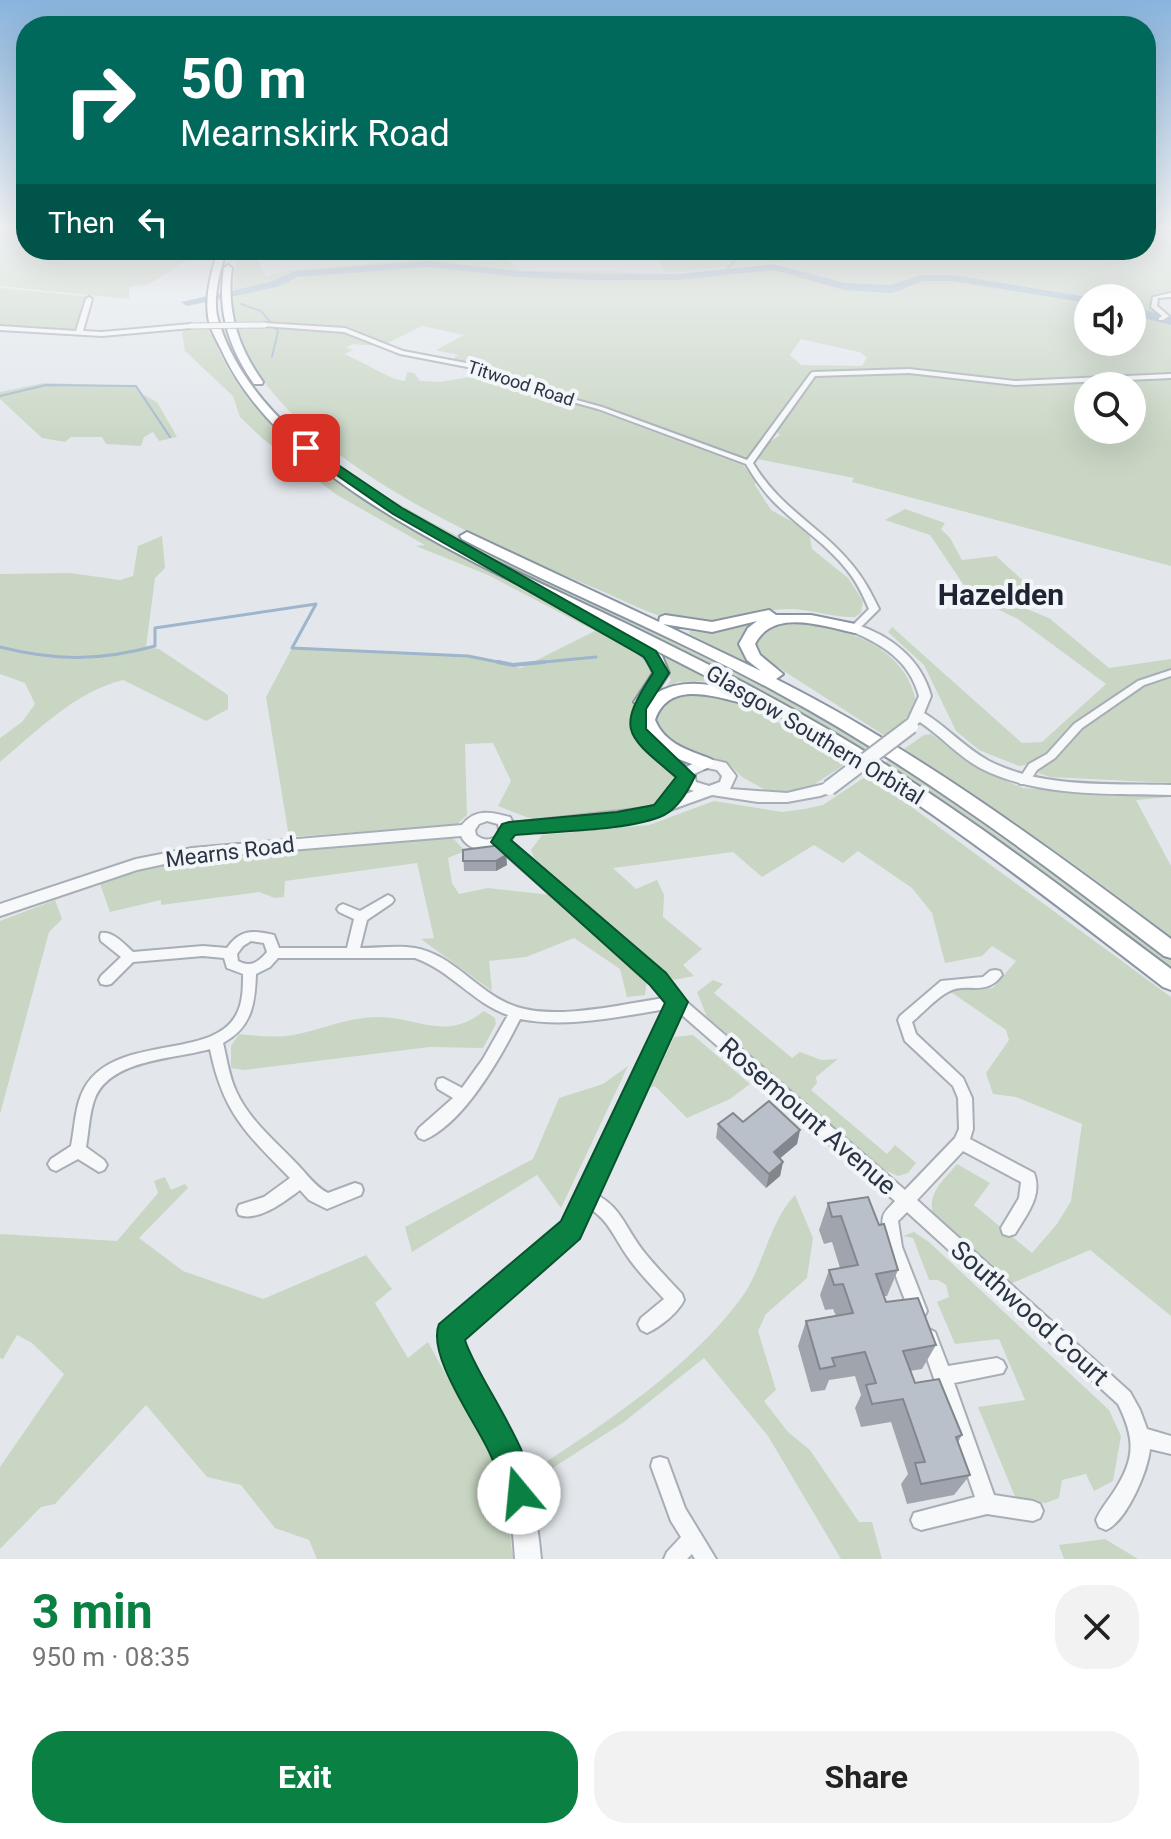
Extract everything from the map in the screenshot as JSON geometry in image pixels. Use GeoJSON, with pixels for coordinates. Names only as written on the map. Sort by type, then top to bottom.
{"type":"FeatureCollection","features":[{"type":"Feature","properties":{"kind":"highway","name":"Glasgow Southern Orbital"},"geometry":{"type":"LineString","coordinates":[[211,301],[213,321],[224,353],[253,396],[281,426],[362,489],[506,571],[741,687],[896,780],[1171,981]]}},
{"type":"Feature","properties":{"kind":"highway","name":"Glasgow Southern Orbital"},"geometry":{"type":"LineString","coordinates":[[225,301],[227,322],[252,374],[302,429],[356,472],[411,506],[547,575],[733,662],[914,766],[1071,875],[1171,950]]}},
{"type":"Feature","properties":{"kind":"highway"},"geometry":{"type":"LineString","coordinates":[[506,571],[656,659],[661,668],[660,678],[638,709],[638,729],[649,745],[686,777]]}},
{"type":"Feature","properties":{"kind":"highway"},"geometry":{"type":"LineString","coordinates":[[547,575],[689,626],[724,626],[795,612],[824,616],[855,628]]}},
{"type":"Feature","properties":{"kind":"highway"},"geometry":{"type":"LineString","coordinates":[[855,628],[795,618],[776,620],[756,629],[747,644],[753,657],[766,668],[914,766]]}},
{"type":"Feature","properties":{"kind":"highway"},"geometry":{"type":"LineString","coordinates":[[705,763],[673,752],[652,737],[645,719],[649,708],[659,698],[675,691],[699,687],[732,694],[896,780]]}},
{"type":"Feature","properties":{"kind":"street"},"geometry":{"type":"LineString","coordinates":[[76,333],[80,331],[89,301]]}},
{"type":"Feature","properties":{"kind":"street"},"geometry":{"type":"LineString","coordinates":[[1154,301],[1154,307],[1171,324]]}},
{"type":"Feature","properties":{"kind":"street","name":"Titwood Road"},"geometry":{"type":"LineString","coordinates":[[0,328],[76,333],[265,325],[345,330],[402,353],[485,368],[520,386],[589,405],[749,463]]}},
{"type":"Feature","properties":{"kind":"street"},"geometry":{"type":"LineString","coordinates":[[686,777],[694,787],[712,791],[805,798],[829,788],[915,721],[925,696],[915,669],[888,645],[855,628],[874,609],[865,589],[836,551],[760,480],[749,463],[817,373],[909,371],[1015,383],[1171,376]]}},
{"type":"Feature","properties":{"kind":"street"},"geometry":{"type":"LineString","coordinates":[[1024,781],[1033,767],[1051,756],[1078,726],[1141,683],[1171,673]]}},
{"type":"Feature","properties":{"kind":"street"},"geometry":{"type":"LineString","coordinates":[[915,721],[983,763],[1024,781],[1066,787],[1171,790]]}},
{"type":"Feature","properties":{"kind":"street"},"geometry":{"type":"LineString","coordinates":[[660,810],[686,777],[689,768],[705,763],[721,766],[729,776],[761,796]]}},
{"type":"Feature","properties":{"kind":"street"},"geometry":{"type":"LineString","coordinates":[[677,1002],[658,979],[505,835],[500,818],[487,816],[474,820],[467,830],[469,838],[479,845],[505,835],[617,819],[660,810],[712,791],[726,785],[729,776]]}},
{"type":"Feature","properties":{"kind":"street","name":"Mearns Road"},"geometry":{"type":"LineString","coordinates":[[0,910],[136,865],[192,853],[467,830]]}},
{"type":"Feature","properties":{"kind":"street"},"geometry":{"type":"LineString","coordinates":[[352,952],[361,917],[388,900]]}},
{"type":"Feature","properties":{"kind":"street"},"geometry":{"type":"LineString","coordinates":[[343,909],[361,917]]}},
{"type":"Feature","properties":{"kind":"street"},"geometry":{"type":"LineString","coordinates":[[274,953],[272,943],[257,936],[238,942],[230,953],[232,964],[250,970],[263,966],[274,953],[415,953],[430,957],[485,997],[516,1013],[548,1017],[677,1002]]}},
{"type":"Feature","properties":{"kind":"street"},"geometry":{"type":"LineString","coordinates":[[106,937],[130,957]]}},
{"type":"Feature","properties":{"kind":"street"},"geometry":{"type":"LineString","coordinates":[[106,980],[130,957],[203,951],[230,953]]}},
{"type":"Feature","properties":{"kind":"street"},"geometry":{"type":"LineString","coordinates":[[56,1164],[78,1150],[91,1089],[100,1078],[133,1060],[216,1041],[241,1021],[247,1009],[250,970]]}},
{"type":"Feature","properties":{"kind":"street"},"geometry":{"type":"LineString","coordinates":[[904,1199],[961,1142],[966,1114],[965,1098],[958,1082],[910,1037],[905,1020],[946,985],[986,982],[995,975]]}},
{"type":"Feature","properties":{"kind":"street"},"geometry":{"type":"LineString","coordinates":[[528,1559],[524,1510],[506,1453],[455,1357],[449,1335],[563,1239],[677,1002]]}},
{"type":"Feature","properties":{"kind":"street","name":"Rosemount Avenue"},"geometry":{"type":"LineString","coordinates":[[677,1002],[904,1199],[890,1218],[889,1229],[987,1504]]}},
{"type":"Feature","properties":{"kind":"street"},"geometry":{"type":"LineString","coordinates":[[424,1133],[464,1098],[490,1063],[516,1013]]}},
{"type":"Feature","properties":{"kind":"street"},"geometry":{"type":"LineString","coordinates":[[216,1041],[233,1107],[243,1121],[315,1195],[327,1201],[355,1190]]}},
{"type":"Feature","properties":{"kind":"street"},"geometry":{"type":"LineString","coordinates":[[443,1084],[464,1098]]}},
{"type":"Feature","properties":{"kind":"street"},"geometry":{"type":"LineString","coordinates":[[961,1142],[1029,1178],[1027,1200],[1009,1228]]}},
{"type":"Feature","properties":{"kind":"street"},"geometry":{"type":"LineString","coordinates":[[78,1150],[99,1165]]}},
{"type":"Feature","properties":{"kind":"street"},"geometry":{"type":"LineString","coordinates":[[245,1210],[268,1203],[302,1179]]}},
{"type":"Feature","properties":{"kind":"street"},"geometry":{"type":"LineString","coordinates":[[585,1197],[602,1204],[616,1216],[633,1251],[676,1300],[647,1324]]}},
{"type":"Feature","properties":{"kind":"street","name":"Southwood Court"},"geometry":{"type":"LineString","coordinates":[[904,1199],[1031,1318],[1124,1398],[1142,1437]]}},
{"type":"Feature","properties":{"kind":"street"},"geometry":{"type":"LineString","coordinates":[[943,1376],[997,1367]]}},
{"type":"Feature","properties":{"kind":"street"},"geometry":{"type":"LineString","coordinates":[[1106,1520],[1133,1482],[1141,1461],[1142,1437],[1171,1445]]}},
{"type":"Feature","properties":{"kind":"street"},"geometry":{"type":"LineString","coordinates":[[660,1466],[691,1540],[706,1559]]}},
{"type":"Feature","properties":{"kind":"street"},"geometry":{"type":"LineString","coordinates":[[921,1520],[987,1504],[1033,1511]]}},
{"type":"Feature","properties":{"kind":"street"},"geometry":{"type":"LineString","coordinates":[[674,1559],[691,1540]]}},
{"type":"Feature","properties":{"kind":"green space"},"geometry":{"type":"Polygon","coordinates":[[[0,301],[88,301],[73,332],[0,326],[0,301]]]}},
{"type":"Feature","properties":{"kind":"green space"},"geometry":{"type":"Polygon","coordinates":[[[233,301],[1074,301],[1074,356],[1146,356],[1146,301],[1151,301],[1159,313],[1153,320],[1171,325],[1171,566],[852,482],[854,478],[757,459],[765,445],[780,435],[776,431],[812,373],[747,460],[608,410],[601,412],[743,465],[756,480],[755,485],[771,510],[809,531],[812,549],[848,578],[863,601],[861,613],[855,617],[789,609],[709,622],[669,619],[493,544],[385,486],[335,451],[291,413],[257,371],[236,326],[344,331],[379,346],[353,344],[346,347],[353,350],[344,354],[405,381],[407,372],[414,373],[420,381],[440,382],[480,375],[477,371],[483,369],[449,362],[458,355],[436,350],[464,335],[422,326],[384,345],[343,329],[234,324],[233,301]],[[801,339],[790,355],[801,365],[862,366],[867,357],[859,352],[801,339]]]}},
{"type":"Feature","properties":{"kind":"green space"},"geometry":{"type":"Polygon","coordinates":[[[221,326],[225,326],[247,376],[288,424],[342,467],[406,508],[473,544],[679,642],[872,745],[863,751],[750,686],[480,553],[370,491],[321,457],[279,420],[243,375],[221,326]]]}},
{"type":"Feature","properties":{"kind":"green space"},"geometry":{"type":"Polygon","coordinates":[[[212,327],[232,375],[272,422],[326,468],[457,553],[631,648],[652,663],[654,672],[634,710],[633,731],[678,777],[668,794],[639,808],[534,820],[498,806],[511,781],[493,743],[465,744],[467,815],[456,825],[289,837],[266,697],[292,648],[468,656],[521,668],[595,631],[488,575],[416,546],[425,545],[337,495],[263,439],[240,417],[233,396],[185,351],[182,333],[187,328],[212,327]]]}},
{"type":"Feature","properties":{"kind":"green space"},"geometry":{"type":"Polygon","coordinates":[[[44,383],[136,386],[142,394],[157,402],[177,437],[159,441],[153,432],[144,437],[141,446],[106,444],[102,437],[71,437],[65,442],[42,438],[0,399],[0,392],[44,383]]]}},
{"type":"Feature","properties":{"kind":"green space"},"geometry":{"type":"Polygon","coordinates":[[[905,509],[945,523],[941,529],[950,538],[962,560],[996,556],[1039,595],[1007,601],[1049,618],[1109,668],[1171,659],[1171,783],[1050,777],[1038,773],[1049,761],[1019,766],[979,750],[956,731],[924,665],[888,632],[892,627],[1022,743],[1042,742],[1106,684],[1018,619],[972,597],[930,535],[885,520],[905,509]]]}},
{"type":"Feature","properties":{"kind":"green space"},"geometry":{"type":"Polygon","coordinates":[[[162,536],[165,568],[155,578],[146,647],[159,649],[228,695],[228,709],[206,721],[123,680],[73,703],[0,762],[0,738],[22,722],[35,704],[25,683],[0,674],[0,574],[70,573],[120,580],[133,576],[138,546],[162,536]]]}},
{"type":"Feature","properties":{"kind":"green space"},"geometry":{"type":"Polygon","coordinates":[[[794,621],[855,636],[890,656],[903,670],[917,709],[885,736],[759,655],[753,644],[765,627],[794,621]]]}},
{"type":"Feature","properties":{"kind":"green space"},"geometry":{"type":"Polygon","coordinates":[[[749,625],[739,639],[742,653],[755,667],[689,634],[690,631],[709,633],[749,625]]]}},
{"type":"Feature","properties":{"kind":"green space"},"geometry":{"type":"Polygon","coordinates":[[[658,652],[713,681],[678,682],[664,690],[671,680],[658,652]]]}},
{"type":"Feature","properties":{"kind":"green space"},"geometry":{"type":"Polygon","coordinates":[[[696,693],[733,698],[850,761],[804,791],[769,792],[742,777],[727,762],[673,745],[653,722],[654,713],[668,701],[696,693]]]}},
{"type":"Feature","properties":{"kind":"green space"},"geometry":{"type":"Polygon","coordinates":[[[931,734],[978,769],[1023,788],[1171,797],[1136,800],[1171,866],[1171,940],[904,749],[924,735],[931,734]]]}},
{"type":"Feature","properties":{"kind":"green space"},"geometry":{"type":"Polygon","coordinates":[[[891,758],[1171,960],[1171,971],[883,764],[891,758]]]}},
{"type":"Feature","properties":{"kind":"green space"},"geometry":{"type":"Polygon","coordinates":[[[868,775],[1171,997],[1171,1316],[1090,1250],[1010,1284],[934,1219],[934,1196],[957,1164],[990,1183],[974,1205],[1032,1253],[1057,1224],[1071,1201],[1082,1124],[1016,1097],[993,1094],[986,1073],[1009,1040],[1006,1030],[948,990],[993,988],[1016,961],[992,946],[982,956],[945,963],[932,913],[912,888],[858,851],[843,863],[814,845],[762,877],[733,852],[613,868],[636,889],[657,880],[664,895],[663,917],[702,949],[683,965],[694,976],[674,980],[534,858],[531,850],[542,835],[649,825],[714,801],[782,812],[823,805],[868,775]]]}},
{"type":"Feature","properties":{"kind":"green space"},"geometry":{"type":"Polygon","coordinates":[[[451,836],[465,851],[448,858],[452,883],[459,894],[488,888],[551,895],[647,979],[645,995],[627,997],[620,969],[574,938],[526,957],[489,961],[492,991],[421,939],[434,938],[417,863],[285,881],[284,897],[275,898],[259,892],[161,905],[161,900],[110,912],[100,884],[155,866],[190,860],[451,836]]]}},
{"type":"Feature","properties":{"kind":"green space"},"geometry":{"type":"Polygon","coordinates":[[[55,900],[62,919],[49,932],[0,1114],[0,921],[55,900]]]}},
{"type":"Feature","properties":{"kind":"green space"},"geometry":{"type":"Polygon","coordinates":[[[713,980],[723,984],[714,993],[792,1058],[800,1052],[821,1060],[838,1059],[816,1077],[817,1083],[811,1090],[887,1154],[895,1145],[916,1163],[908,1173],[898,1176],[883,1169],[707,1017],[697,992],[713,980]]]}},
{"type":"Feature","properties":{"kind":"green space"},"geometry":{"type":"Polygon","coordinates":[[[484,1011],[495,1018],[496,1024],[483,1048],[430,1047],[244,1070],[231,1068],[231,1046],[239,1034],[287,1036],[346,1021],[378,1017],[444,1027],[470,1020],[484,1011]]]}},
{"type":"Feature","properties":{"kind":"green space"},"geometry":{"type":"Polygon","coordinates":[[[693,1035],[750,1084],[730,1099],[687,1118],[655,1086],[650,1088],[674,1037],[693,1035]]]}},
{"type":"Feature","properties":{"kind":"green space"},"geometry":{"type":"Polygon","coordinates":[[[628,1066],[561,1208],[537,1175],[412,1252],[405,1227],[533,1159],[559,1098],[603,1084],[628,1066]]]}},
{"type":"Feature","properties":{"kind":"green space"},"geometry":{"type":"Polygon","coordinates":[[[165,1177],[171,1190],[185,1184],[188,1188],[139,1238],[183,1271],[263,1299],[366,1255],[392,1289],[375,1303],[408,1358],[428,1342],[503,1480],[513,1559],[317,1559],[309,1540],[275,1528],[241,1485],[207,1477],[146,1405],[55,1504],[41,1507],[0,1549],[0,1467],[64,1374],[32,1343],[17,1335],[3,1359],[0,1358],[0,1234],[117,1241],[158,1193],[154,1181],[165,1177]]]}},
{"type":"Feature","properties":{"kind":"green space"},"geometry":{"type":"Polygon","coordinates":[[[795,1195],[813,1238],[807,1278],[766,1314],[758,1331],[776,1390],[764,1401],[788,1432],[810,1450],[859,1522],[872,1522],[882,1559],[841,1559],[768,1436],[704,1358],[624,1422],[534,1480],[531,1472],[644,1393],[672,1371],[721,1323],[750,1285],[779,1218],[795,1195]]]}},
{"type":"Feature","properties":{"kind":"green space"},"geometry":{"type":"Polygon","coordinates":[[[914,1232],[929,1242],[1109,1410],[1121,1436],[1113,1481],[1094,1491],[1086,1474],[1062,1480],[1059,1498],[1046,1503],[1016,1499],[978,1407],[1025,1400],[999,1339],[955,1344],[937,1302],[949,1297],[946,1285],[938,1280],[929,1280],[913,1238],[903,1236],[914,1232]]]}},
{"type":"Feature","properties":{"kind":"green space"},"geometry":{"type":"Polygon","coordinates":[[[1105,1539],[1138,1559],[1064,1559],[1059,1545],[1105,1539]]]}},
{"type":"Feature","properties":{"kind":"building"},"geometry":{"type":"Polygon","coordinates":[[[501,845],[506,855],[496,861],[463,861],[463,850],[501,845]]]}},
{"type":"Feature","properties":{"kind":"building"},"geometry":{"type":"Polygon","coordinates":[[[769,1101],[800,1130],[774,1152],[783,1162],[769,1174],[718,1124],[733,1113],[743,1122],[769,1101]]]}},
{"type":"Feature","properties":{"kind":"building"},"geometry":{"type":"Polygon","coordinates":[[[868,1197],[879,1225],[884,1224],[898,1270],[876,1274],[886,1302],[918,1298],[936,1345],[903,1351],[915,1383],[939,1379],[962,1435],[956,1437],[970,1475],[921,1484],[915,1463],[925,1462],[903,1399],[872,1404],[866,1385],[876,1383],[865,1352],[832,1358],[835,1366],[820,1369],[806,1321],[853,1313],[843,1284],[834,1285],[829,1270],[858,1265],[841,1216],[832,1217],[828,1203],[868,1197]]]}},
{"type":"Feature","properties":{"kind":"waterway"},"geometry":{"type":"LineString","coordinates":[[187,302],[193,301]]}},
{"type":"Feature","properties":{"kind":"waterway"},"geometry":{"type":"LineString","coordinates":[[241,304],[261,311],[271,323]]}},
{"type":"Feature","properties":{"kind":"waterway"},"geometry":{"type":"LineString","coordinates":[[1146,315],[1171,321]]}},
{"type":"Feature","properties":{"kind":"waterway"},"geometry":{"type":"LineString","coordinates":[[272,357],[278,331],[275,328]]}},
{"type":"Feature","properties":{"kind":"waterway"},"geometry":{"type":"LineString","coordinates":[[0,396],[46,385],[136,386],[170,437]]}},
{"type":"Feature","properties":{"kind":"waterway"},"geometry":{"type":"LineString","coordinates":[[0,647],[39,655],[96,657],[155,646],[155,628],[316,604],[292,648],[468,656],[513,665],[544,662]]}},
{"type":"Feature","properties":{"kind":"waterway"},"geometry":{"type":"LineString","coordinates":[[523,664],[596,657]]}},
{"type":"Feature","properties":{"kind":"district","name":"Hazelden"},"geometry":{"type":"Point","coordinates":[1001,594]}},
{"type":"Feature","properties":{"kind":"route"},"geometry":{"type":"LineString","coordinates":[[306,448],[397,511],[651,654],[659,664],[661,673],[658,683],[638,709],[638,729],[649,745],[686,776],[671,800],[660,810],[617,819],[509,829],[501,842],[658,979],[677,1002],[570,1230],[563,1239],[453,1328],[449,1335],[455,1357],[506,1453],[519,1493]]}}]}
